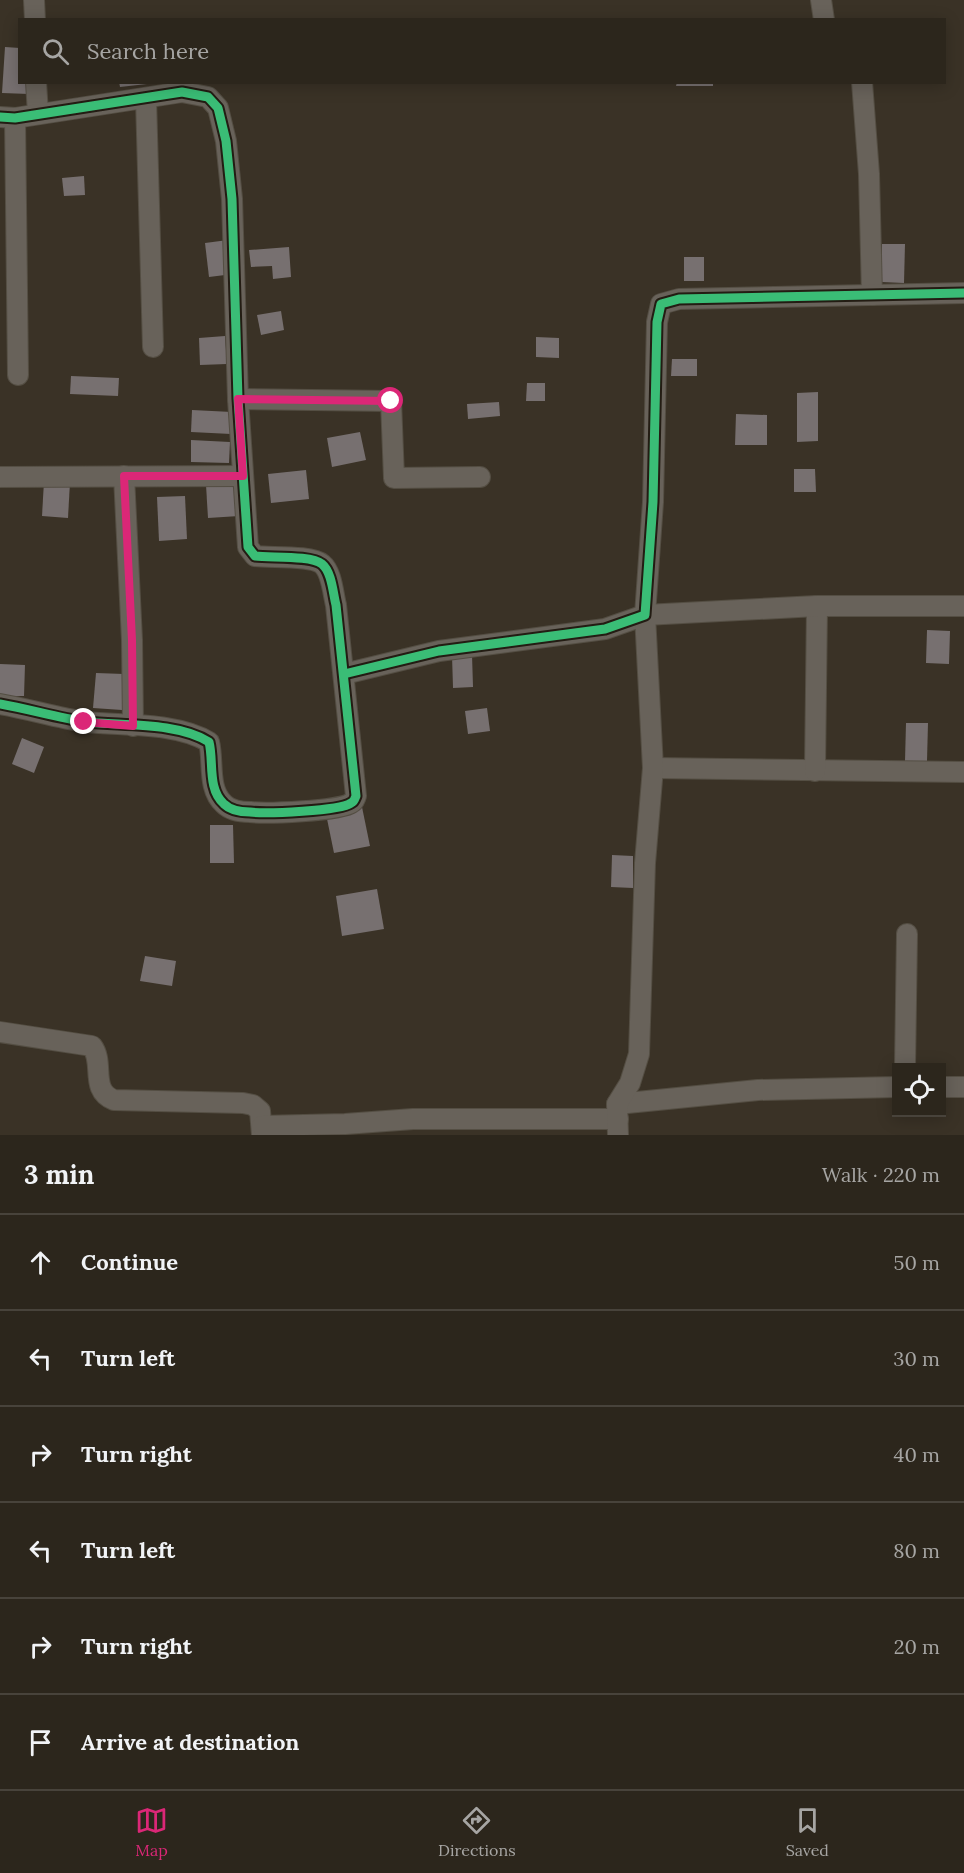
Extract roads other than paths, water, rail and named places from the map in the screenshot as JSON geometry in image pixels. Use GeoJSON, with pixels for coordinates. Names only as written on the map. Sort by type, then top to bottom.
{"type":"FeatureCollection","features":[{"type":"Feature","properties":{"kind":"street"},"geometry":{"type":"LineString","coordinates":[[34,0],[35,18]]}},
{"type":"Feature","properties":{"kind":"street"},"geometry":{"type":"LineString","coordinates":[[821,0],[824,18]]}},
{"type":"Feature","properties":{"kind":"street"},"geometry":{"type":"LineString","coordinates":[[36,84],[38,114]]}},
{"type":"Feature","properties":{"kind":"street"},"geometry":{"type":"LineString","coordinates":[[862,84],[869,174],[872,295]]}},
{"type":"Feature","properties":{"kind":"street"},"geometry":{"type":"LineString","coordinates":[[0,704],[84,722],[174,730],[194,734],[209,742],[212,752],[212,778],[216,794],[223,804],[232,809],[259,813],[316,810],[346,806],[354,801],[356,784],[344,674],[336,605],[329,575],[322,564],[310,560],[255,556],[248,547],[238,399],[234,221],[226,141],[218,108],[208,96],[182,92],[146,99],[8,117],[18,375]]}},
{"type":"Feature","properties":{"kind":"street"},"geometry":{"type":"LineString","coordinates":[[146,99],[153,347]]}},
{"type":"Feature","properties":{"kind":"street"},"geometry":{"type":"LineString","coordinates":[[618,1119],[639,1054],[645,863],[653,768],[645,615],[653,502],[657,322],[661,304],[679,299],[964,293]]}},
{"type":"Feature","properties":{"kind":"street"},"geometry":{"type":"LineString","coordinates":[[238,399],[391,401],[394,478],[480,477]]}},
{"type":"Feature","properties":{"kind":"street"},"geometry":{"type":"LineString","coordinates":[[124,476],[132,640],[133,726]]}},
{"type":"Feature","properties":{"kind":"street"},"geometry":{"type":"LineString","coordinates":[[0,477],[243,476]]}},
{"type":"Feature","properties":{"kind":"street"},"geometry":{"type":"LineString","coordinates":[[815,771],[817,606]]}},
{"type":"Feature","properties":{"kind":"street"},"geometry":{"type":"LineString","coordinates":[[344,674],[439,651],[605,629],[645,615],[817,606],[964,606]]}},
{"type":"Feature","properties":{"kind":"street"},"geometry":{"type":"LineString","coordinates":[[653,768],[964,772]]}},
{"type":"Feature","properties":{"kind":"street"},"geometry":{"type":"LineString","coordinates":[[905,1063],[907,934]]}},
{"type":"Feature","properties":{"kind":"street"},"geometry":{"type":"LineString","coordinates":[[0,1032],[92,1046],[98,1058],[101,1090],[106,1097],[114,1100],[253,1105],[260,1111],[262,1130],[413,1119],[618,1119],[758,1090],[892,1087]]}},
{"type":"Feature","properties":{"kind":"street"},"geometry":{"type":"LineString","coordinates":[[946,1087],[964,1087]]}}]}
